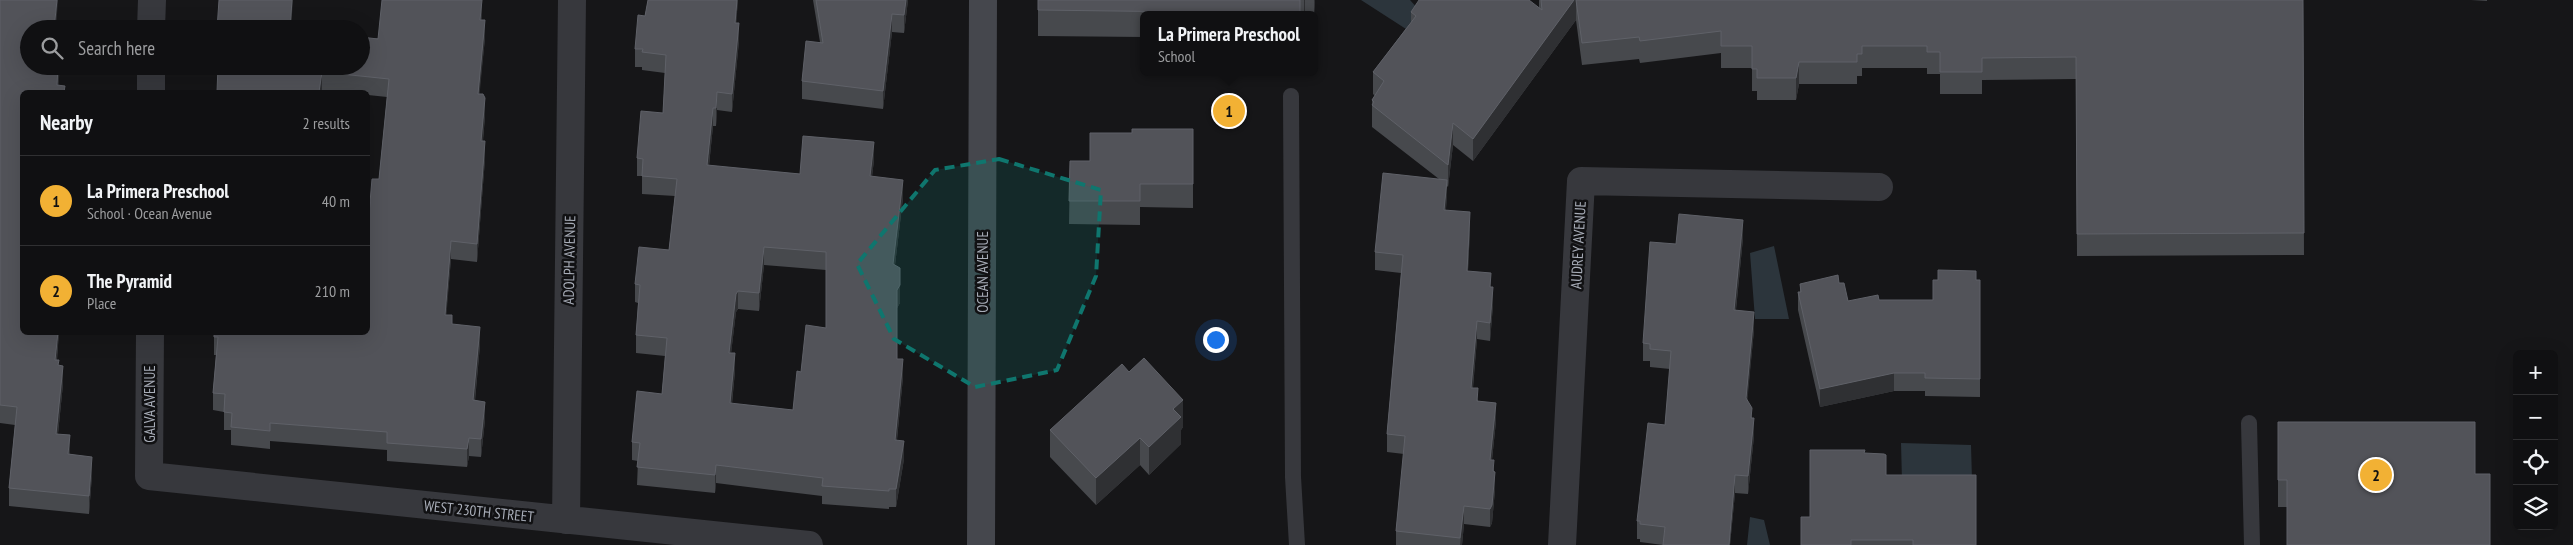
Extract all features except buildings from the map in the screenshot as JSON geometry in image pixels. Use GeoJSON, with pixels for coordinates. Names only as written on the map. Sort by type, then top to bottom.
{"type":"FeatureCollection","features":[{"type":"Feature","properties":{"kind":"street"},"geometry":{"type":"LineString","coordinates":[[152,0],[152,20]]}},
{"type":"Feature","properties":{"kind":"street","name":"ADOLPH AVENUE"},"geometry":{"type":"LineString","coordinates":[[566,520],[572,0]]}},
{"type":"Feature","properties":{"kind":"street","name":"OCEAN AVENUE"},"geometry":{"type":"LineString","coordinates":[[981,545],[983,0]]}},
{"type":"Feature","properties":{"kind":"street"},"geometry":{"type":"LineString","coordinates":[[151,75],[151,90]]}},
{"type":"Feature","properties":{"kind":"street","name":"AUDREY AVENUE"},"geometry":{"type":"LineString","coordinates":[[1562,545],[1581,182],[1879,187]]}},
{"type":"Feature","properties":{"kind":"street","name":"GALVA AVENUE"},"geometry":{"type":"LineString","coordinates":[[149,476],[150,335]]}},
{"type":"Feature","properties":{"kind":"street","name":"WEST 230TH STREET"},"geometry":{"type":"LineString","coordinates":[[149,476],[809,545]]}},
{"type":"Feature","properties":{"kind":"lane"},"geometry":{"type":"LineString","coordinates":[[1290,96],[1292,477],[1296,545]]}},
{"type":"Feature","properties":{"kind":"lane"},"geometry":{"type":"LineString","coordinates":[[2249,422],[2252,545]]}},
{"type":"Feature","properties":{"kind":"highlighted area"},"geometry":{"type":"Polygon","coordinates":[[[999,159],[1101,190],[1096,276],[1057,370],[975,387],[894,339],[857,264],[935,170],[999,159]]]}},
{"type":"Feature","properties":{"kind":"shaded area"},"geometry":{"type":"Polygon","coordinates":[[[1361,0],[1410,0],[1419,10],[1406,29],[1361,0]]]}},
{"type":"Feature","properties":{"kind":"shaded area"},"geometry":{"type":"Polygon","coordinates":[[[1774,246],[1789,319],[1755,319],[1750,253],[1774,246]]]}},
{"type":"Feature","properties":{"kind":"shaded area"},"geometry":{"type":"Polygon","coordinates":[[[1901,443],[1971,445],[1972,480],[1902,481],[1901,443]]]}},
{"type":"Feature","properties":{"kind":"shaded area"},"geometry":{"type":"Polygon","coordinates":[[[1750,517],[1764,520],[1770,545],[1747,545],[1750,517]]]}},
{"type":"Feature","properties":{"kind":"place","name":"La Primera Preschool"},"geometry":{"type":"Point","coordinates":[1229,111]}},
{"type":"Feature","properties":{"kind":"place","name":"The Pyramid"},"geometry":{"type":"Point","coordinates":[2376,475]}}]}
